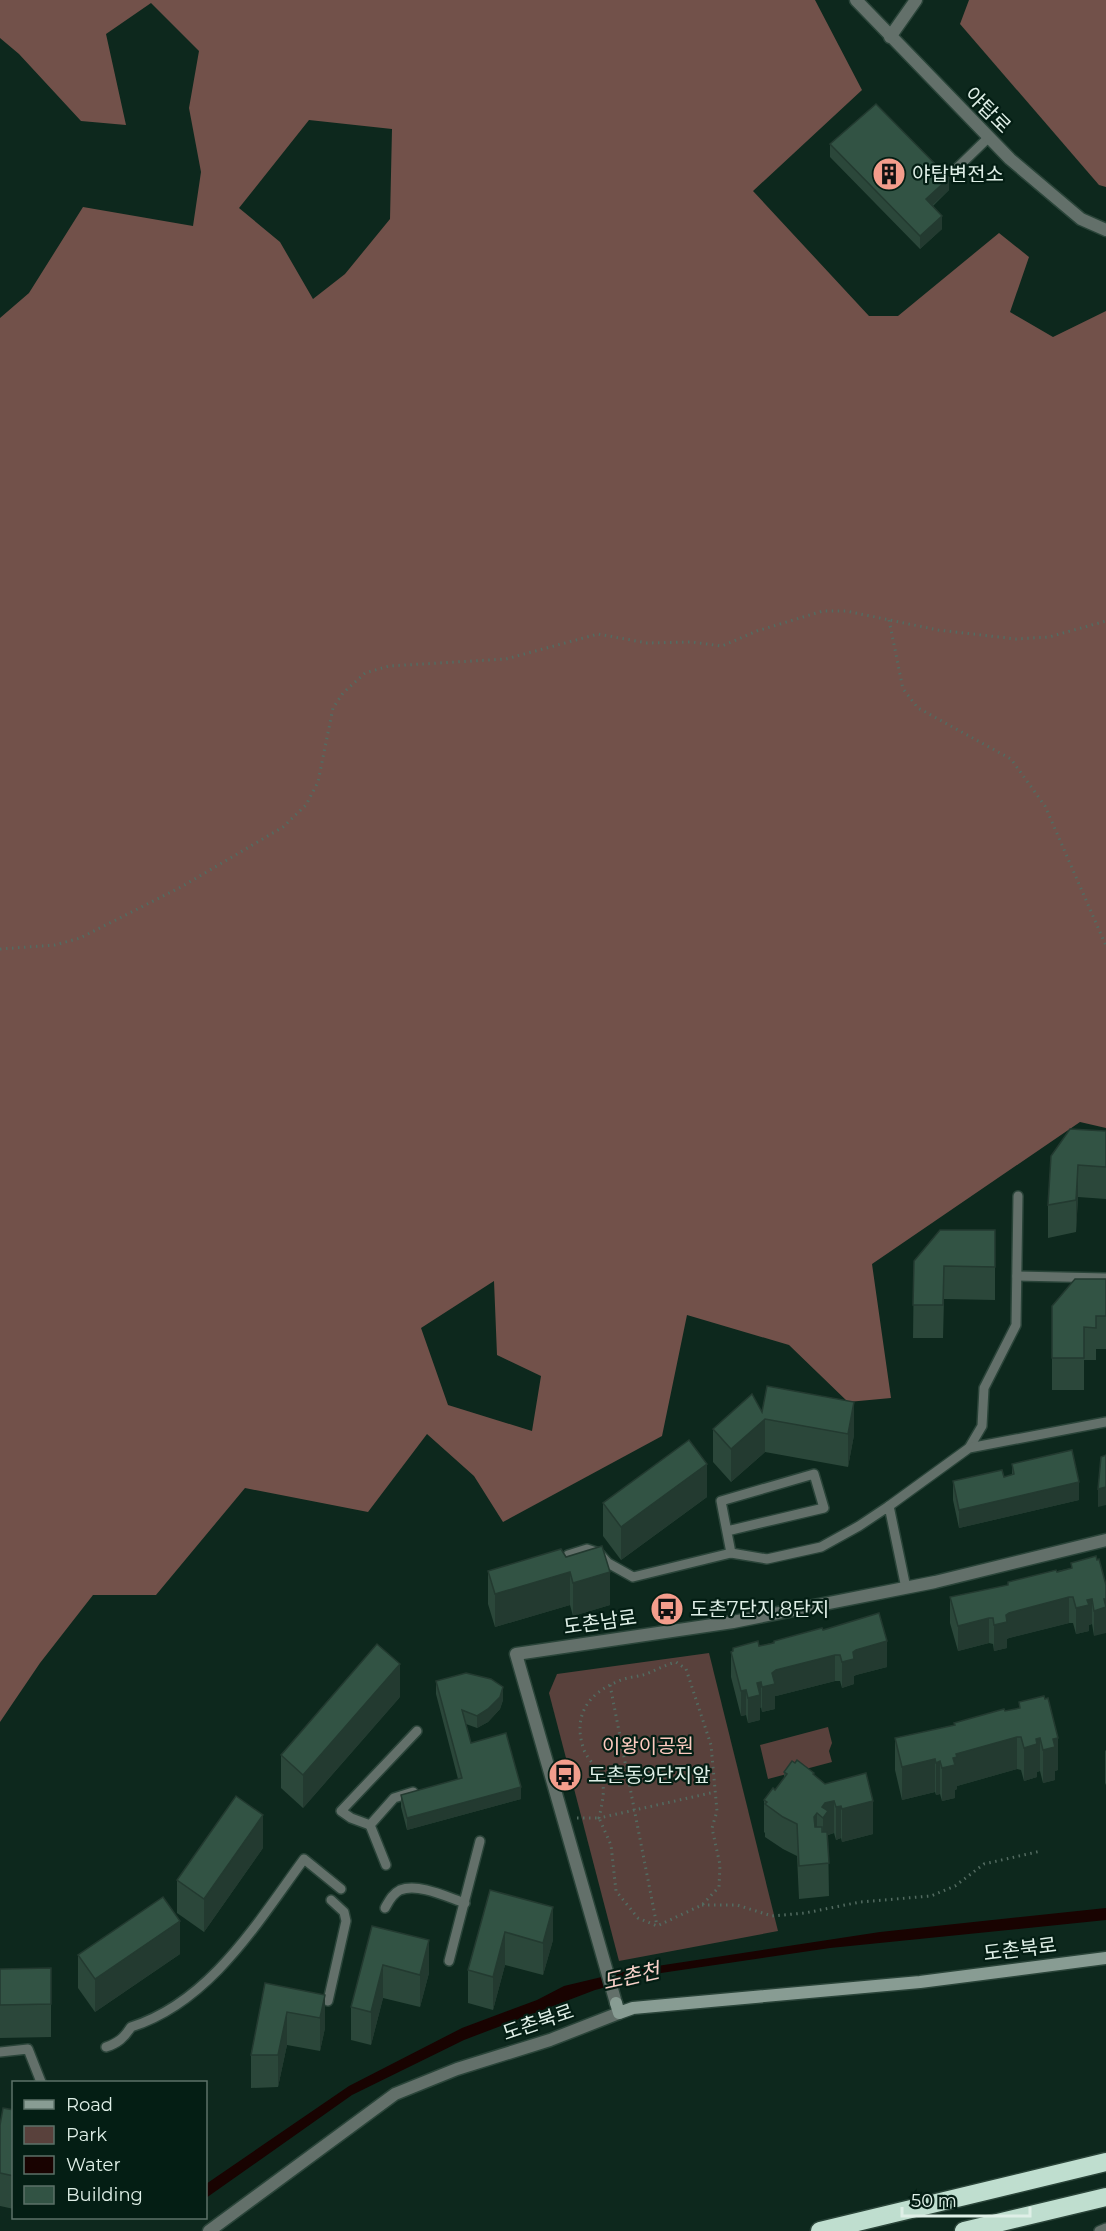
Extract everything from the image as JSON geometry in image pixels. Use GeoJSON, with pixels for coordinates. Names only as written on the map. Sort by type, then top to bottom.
{"type":"FeatureCollection","features":[{"type":"Feature","properties":{"kind":"highway"},"geometry":{"type":"LineString","coordinates":[[820,2231],[1106,2162]]}},
{"type":"Feature","properties":{"kind":"highway"},"geometry":{"type":"LineString","coordinates":[[964,2231],[1106,2197]]}},
{"type":"Feature","properties":{"kind":"street","name":"야탑로"},"geometry":{"type":"LineString","coordinates":[[856,0],[1010,159],[1081,219],[1106,230]]}},
{"type":"Feature","properties":{"kind":"street"},"geometry":{"type":"LineString","coordinates":[[890,37],[916,0]]}},
{"type":"Feature","properties":{"kind":"street","name":"도촌남로"},"geometry":{"type":"LineString","coordinates":[[618,2008],[516,1654],[733,1622],[906,1588],[1106,1540]]}},
{"type":"Feature","properties":{"kind":"street","name":"도촌북로"},"geometry":{"type":"LineString","coordinates":[[209,2231],[395,2094],[458,2069],[550,2040],[618,2008],[920,1982],[1106,1958]]}},
{"type":"Feature","properties":{"kind":"lane"},"geometry":{"type":"LineString","coordinates":[[955,171],[988,138]]}},
{"type":"Feature","properties":{"kind":"lane"},"geometry":{"type":"LineString","coordinates":[[568,1555],[587,1549],[599,1553],[608,1563],[633,1577],[731,1553],[767,1559],[821,1547],[889,1506],[969,1448],[982,1426],[984,1388],[1016,1325],[1018,1196]]}},
{"type":"Feature","properties":{"kind":"lane"},"geometry":{"type":"LineString","coordinates":[[1017,1275],[1106,1278]]}},
{"type":"Feature","properties":{"kind":"lane"},"geometry":{"type":"LineString","coordinates":[[969,1448],[1106,1422]]}},
{"type":"Feature","properties":{"kind":"lane"},"geometry":{"type":"LineString","coordinates":[[727,1531],[824,1508],[814,1474],[721,1502],[731,1553]]}},
{"type":"Feature","properties":{"kind":"lane"},"geometry":{"type":"LineString","coordinates":[[889,1506],[906,1588]]}},
{"type":"Feature","properties":{"kind":"lane"},"geometry":{"type":"LineString","coordinates":[[370,1824],[351,1818],[341,1811],[417,1731]]}},
{"type":"Feature","properties":{"kind":"lane"},"geometry":{"type":"LineString","coordinates":[[370,1824],[394,1798],[423,1789]]}},
{"type":"Feature","properties":{"kind":"lane"},"geometry":{"type":"LineString","coordinates":[[370,1824],[386,1865]]}},
{"type":"Feature","properties":{"kind":"lane"},"geometry":{"type":"LineString","coordinates":[[449,1962],[480,1841]]}},
{"type":"Feature","properties":{"kind":"lane"},"geometry":{"type":"LineString","coordinates":[[106,2047],[117,2044],[125,2037],[130,2027],[150,2021],[188,1998],[218,1971],[304,1859],[341,1889]]}},
{"type":"Feature","properties":{"kind":"lane"},"geometry":{"type":"LineString","coordinates":[[385,1908],[391,1896],[400,1890],[411,1889],[421,1889],[465,1902]]}},
{"type":"Feature","properties":{"kind":"lane"},"geometry":{"type":"LineString","coordinates":[[328,2001],[346,1921],[344,1912],[332,1900]]}},
{"type":"Feature","properties":{"kind":"lane"},"geometry":{"type":"LineString","coordinates":[[0,2052],[28,2049],[41,2081]]}},
{"type":"Feature","properties":{"kind":"lane"},"geometry":{"type":"LineString","coordinates":[[1099,2231],[1106,2228]]}},
{"type":"Feature","properties":{"kind":"path"},"geometry":{"type":"LineString","coordinates":[[0,949],[55,945],[80,938],[181,886],[283,827],[306,805],[318,782],[333,708],[343,693],[365,673],[389,666],[506,659],[598,634],[647,643],[692,642],[722,646],[757,631],[823,611],[846,611],[938,630],[1016,639],[1049,637],[1106,621]]}},
{"type":"Feature","properties":{"kind":"path"},"geometry":{"type":"LineString","coordinates":[[889,620],[903,689],[918,708],[1011,759],[1045,806],[1106,946]]}},
{"type":"Feature","properties":{"kind":"path"},"geometry":{"type":"LineString","coordinates":[[676,1662],[686,1669],[711,1745],[715,1791],[717,1811],[712,1828],[720,1865],[719,1887],[702,1905],[657,1926],[638,1918],[616,1892],[611,1845],[599,1818],[604,1794],[603,1782],[584,1751],[580,1729],[581,1715],[589,1700],[599,1690],[610,1685],[676,1662]]}},
{"type":"Feature","properties":{"kind":"path"},"geometry":{"type":"LineString","coordinates":[[610,1685],[657,1926]]}},
{"type":"Feature","properties":{"kind":"path"},"geometry":{"type":"LineString","coordinates":[[563,1818],[599,1818],[715,1791]]}},
{"type":"Feature","properties":{"kind":"path"},"geometry":{"type":"LineString","coordinates":[[702,1905],[737,1905],[772,1916],[805,1913],[860,1902],[931,1896],[955,1886],[984,1864],[1041,1851]]}},
{"type":"Feature","properties":{"kind":"green space","name":"이왕이공원"},"geometry":{"type":"Polygon","coordinates":[[[709,1653],[778,1931],[619,1961],[549,1693],[557,1674],[709,1653]]]}},
{"type":"Feature","properties":{"kind":"green space"},"geometry":{"type":"Polygon","coordinates":[[[828,1727],[832,1743],[829,1751],[832,1762],[768,1779],[760,1745],[828,1727]]]}},
{"type":"Feature","properties":{"kind":"shaded area"},"geometry":{"type":"Polygon","coordinates":[[[0,0],[815,0],[862,90],[753,191],[869,316],[898,316],[999,233],[1029,257],[1010,312],[1053,337],[1106,311],[1106,1128],[1080,1122],[872,1264],[891,1398],[848,1402],[789,1345],[687,1315],[662,1436],[503,1522],[474,1476],[427,1434],[368,1512],[245,1488],[156,1595],[93,1595],[40,1663],[0,1722],[0,318],[29,293],[83,207],[193,226],[201,172],[189,108],[199,51],[151,3],[106,34],[126,125],[81,121],[19,54],[0,38],[0,0]],[[309,120],[239,208],[280,242],[313,299],[345,274],[390,219],[392,129],[309,120]],[[494,1281],[421,1328],[448,1405],[532,1431],[541,1376],[497,1355],[494,1281]]]}},
{"type":"Feature","properties":{"kind":"shaded area"},"geometry":{"type":"Polygon","coordinates":[[[969,0],[1106,0],[1106,187],[1099,185],[960,24],[969,0]]]}},
{"type":"Feature","properties":{"kind":"water","name":"도촌천"},"geometry":{"type":"Polygon","coordinates":[[[1106,1908],[1106,1920],[830,1948],[661,1973],[595,1990],[464,2040],[352,2095],[207,2197],[207,2183],[349,2086],[462,2028],[537,2000],[564,1986],[631,1970],[880,1932],[1106,1908]]]}},
{"type":"Feature","properties":{"kind":"building","name":"야탑변전소"},"geometry":{"type":"Polygon","coordinates":[[[876,104],[949,178],[926,199],[942,216],[920,236],[830,144],[876,104]]]}},
{"type":"Feature","properties":{"kind":"building"},"geometry":{"type":"Polygon","coordinates":[[[1070,1129],[1106,1131],[1106,1167],[1078,1165],[1076,1200],[1048,1205],[1051,1156],[1070,1129]]]}},
{"type":"Feature","properties":{"kind":"building"},"geometry":{"type":"Polygon","coordinates":[[[940,1230],[995,1230],[995,1267],[944,1266],[943,1305],[913,1305],[914,1261],[940,1230]]]}},
{"type":"Feature","properties":{"kind":"building"},"geometry":{"type":"Polygon","coordinates":[[[1075,1279],[1106,1279],[1106,1316],[1096,1316],[1096,1328],[1084,1327],[1084,1358],[1052,1358],[1052,1306],[1075,1279]]]}},
{"type":"Feature","properties":{"kind":"building"},"geometry":{"type":"Polygon","coordinates":[[[767,1386],[854,1402],[848,1434],[765,1419],[731,1449],[713,1429],[752,1394],[762,1412],[767,1386]]]}},
{"type":"Feature","properties":{"kind":"building"},"geometry":{"type":"Polygon","coordinates":[[[689,1440],[707,1464],[621,1527],[603,1503],[689,1440]]]}},
{"type":"Feature","properties":{"kind":"building"},"geometry":{"type":"Polygon","coordinates":[[[1072,1450],[1079,1482],[959,1510],[953,1481],[1002,1470],[1004,1477],[1014,1474],[1012,1464],[1072,1450]]]}},
{"type":"Feature","properties":{"kind":"building"},"geometry":{"type":"Polygon","coordinates":[[[1106,1455],[1106,1487],[1098,1489],[1101,1457],[1106,1455]]]}},
{"type":"Feature","properties":{"kind":"building"},"geometry":{"type":"Polygon","coordinates":[[[602,1546],[610,1572],[573,1583],[570,1572],[495,1594],[488,1571],[561,1549],[566,1557],[602,1546]]]}},
{"type":"Feature","properties":{"kind":"building"},"geometry":{"type":"Polygon","coordinates":[[[1096,1556],[1097,1560],[1099,1559],[1106,1585],[1106,1599],[1104,1599],[1106,1607],[1094,1611],[1092,1599],[1087,1600],[1089,1605],[1076,1608],[1073,1597],[1069,1597],[1009,1613],[1006,1615],[1007,1622],[994,1625],[993,1618],[989,1618],[958,1626],[950,1597],[1072,1568],[1071,1563],[1096,1556]]]}},
{"type":"Feature","properties":{"kind":"building"},"geometry":{"type":"Polygon","coordinates":[[[879,1613],[887,1641],[856,1650],[853,1652],[854,1659],[842,1662],[840,1655],[835,1655],[776,1670],[772,1673],[775,1684],[762,1687],[761,1682],[757,1683],[760,1695],[748,1698],[746,1690],[741,1691],[731,1652],[733,1648],[758,1641],[759,1646],[774,1643],[774,1641],[822,1628],[823,1630],[879,1613]]]}},
{"type":"Feature","properties":{"kind":"building"},"geometry":{"type":"Polygon","coordinates":[[[377,1644],[400,1664],[303,1775],[281,1755],[377,1644]]]}},
{"type":"Feature","properties":{"kind":"building"},"geometry":{"type":"Polygon","coordinates":[[[466,1673],[491,1679],[503,1687],[500,1697],[477,1716],[462,1710],[471,1743],[506,1733],[521,1787],[407,1818],[401,1795],[462,1778],[436,1681],[466,1673]]]}},
{"type":"Feature","properties":{"kind":"building"},"geometry":{"type":"Polygon","coordinates":[[[1044,1696],[1045,1699],[1048,1698],[1058,1738],[1053,1739],[1055,1747],[1043,1750],[1040,1738],[1036,1739],[1037,1744],[1024,1748],[1021,1737],[1017,1737],[956,1754],[957,1757],[953,1758],[955,1765],[942,1768],[940,1761],[936,1763],[935,1759],[902,1767],[895,1738],[955,1725],[954,1723],[1004,1709],[1005,1711],[1020,1708],[1019,1702],[1044,1696]]]}},
{"type":"Feature","properties":{"kind":"building"},"geometry":{"type":"Polygon","coordinates":[[[797,1760],[825,1784],[866,1773],[873,1801],[842,1809],[841,1806],[836,1807],[834,1801],[825,1803],[822,1807],[828,1811],[823,1818],[817,1813],[814,1817],[815,1827],[822,1827],[822,1832],[827,1832],[829,1863],[799,1866],[797,1824],[765,1804],[767,1802],[764,1800],[787,1774],[784,1772],[792,1761],[795,1763],[797,1760]]]}},
{"type":"Feature","properties":{"kind":"building"},"geometry":{"type":"Polygon","coordinates":[[[236,1796],[263,1815],[204,1899],[177,1880],[236,1796]]]}},
{"type":"Feature","properties":{"kind":"building"},"geometry":{"type":"Polygon","coordinates":[[[490,1890],[553,1907],[543,1943],[505,1932],[493,1977],[468,1970],[490,1890]]]}},
{"type":"Feature","properties":{"kind":"building"},"geometry":{"type":"Polygon","coordinates":[[[163,1897],[180,1921],[95,1979],[78,1955],[163,1897]]]}},
{"type":"Feature","properties":{"kind":"building"},"geometry":{"type":"Polygon","coordinates":[[[372,1926],[429,1940],[420,1975],[383,1965],[371,2012],[351,2007],[372,1926]]]}},
{"type":"Feature","properties":{"kind":"building"},"geometry":{"type":"Polygon","coordinates":[[[51,1968],[51,2004],[0,2005],[0,1969],[51,1968]]]}},
{"type":"Feature","properties":{"kind":"building"},"geometry":{"type":"Polygon","coordinates":[[[265,1983],[325,1995],[320,2018],[287,2012],[278,2055],[251,2055],[265,1983]]]}},
{"type":"Feature","properties":{"kind":"building"},"geometry":{"type":"Polygon","coordinates":[[[3,2108],[12,2110],[12,2176],[0,2173],[0,2125],[3,2108]]]}},
{"type":"Feature","properties":{"kind":"place","name":"야탑변전소"},"geometry":{"type":"Point","coordinates":[889,174]}},
{"type":"Feature","properties":{"kind":"place","name":"도촌7단지.8단지"},"geometry":{"type":"Point","coordinates":[667,1609]}},
{"type":"Feature","properties":{"kind":"place","name":"도촌동9단지앞"},"geometry":{"type":"Point","coordinates":[565,1775]}}]}
